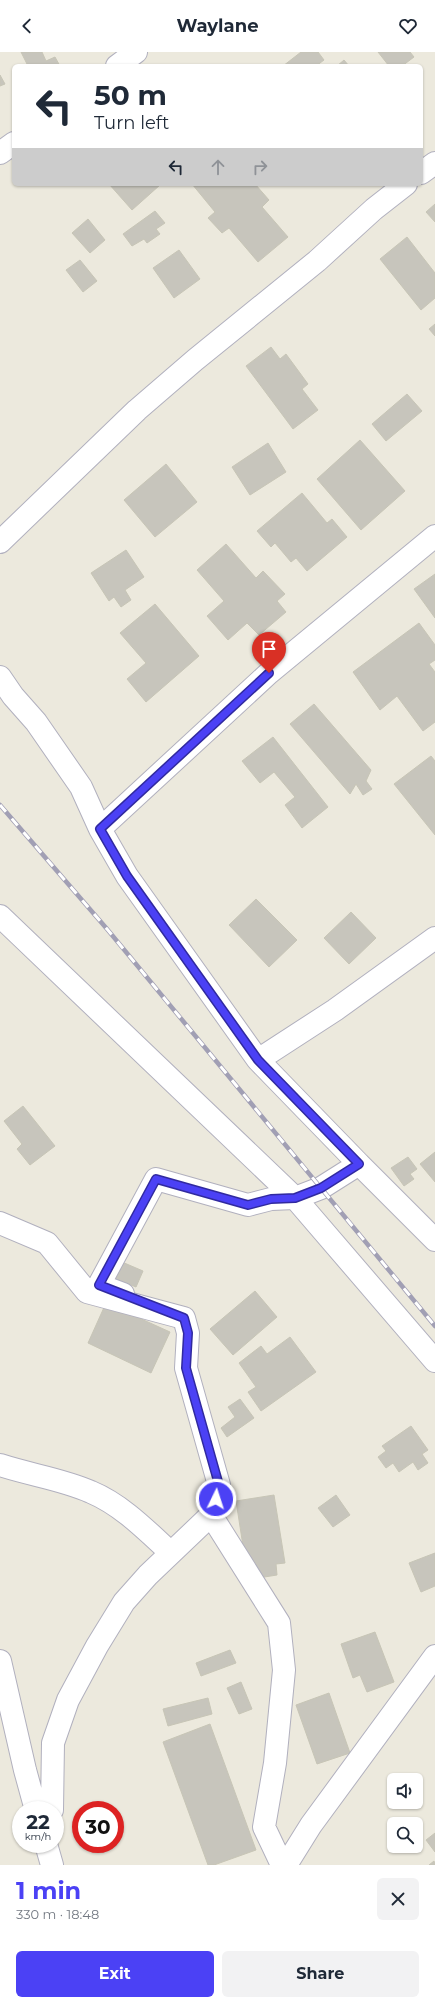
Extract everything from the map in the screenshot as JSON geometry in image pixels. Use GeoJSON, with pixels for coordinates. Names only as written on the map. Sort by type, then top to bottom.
{"type":"FeatureCollection","features":[{"type":"Feature","properties":{"kind":"street"},"geometry":{"type":"LineString","coordinates":[[120,64],[136,52]]}},
{"type":"Feature","properties":{"kind":"street"},"geometry":{"type":"LineString","coordinates":[[0,153],[12,144]]}},
{"type":"Feature","properties":{"kind":"street"},"geometry":{"type":"LineString","coordinates":[[423,171],[435,162]]}},
{"type":"Feature","properties":{"kind":"street"},"geometry":{"type":"LineString","coordinates":[[0,542],[137,410],[194,360],[317,261],[374,209],[403,186]]}},
{"type":"Feature","properties":{"kind":"street"},"geometry":{"type":"LineString","coordinates":[[100,829],[269,673],[435,536]]}},
{"type":"Feature","properties":{"kind":"street"},"geometry":{"type":"LineString","coordinates":[[0,677],[13,696],[36,722],[81,787],[100,829],[127,876],[258,1060],[435,1240]]}},
{"type":"Feature","properties":{"kind":"street"},"geometry":{"type":"LineString","coordinates":[[0,916],[295,1198],[435,1361]]}},
{"type":"Feature","properties":{"kind":"street"},"geometry":{"type":"LineString","coordinates":[[258,1060],[335,1010],[435,938]]}},
{"type":"Feature","properties":{"kind":"street"},"geometry":{"type":"LineString","coordinates":[[184,1318],[99,1285],[156,1179],[248,1205],[271,1199],[295,1198],[321,1188],[359,1164]]}},
{"type":"Feature","properties":{"kind":"street"},"geometry":{"type":"LineString","coordinates":[[0,1223],[47,1243],[87,1292],[184,1318]]}},
{"type":"Feature","properties":{"kind":"street"},"geometry":{"type":"LineString","coordinates":[[52,1801],[53,1743],[68,1700],[97,1646],[124,1602],[148,1575],[211,1515],[219,1485],[186,1368],[188,1333],[184,1318]]}},
{"type":"Feature","properties":{"kind":"street"},"geometry":{"type":"LineString","coordinates":[[0,1465],[70,1483],[93,1492],[125,1511],[172,1553]]}},
{"type":"Feature","properties":{"kind":"street"},"geometry":{"type":"LineString","coordinates":[[211,1515],[280,1623],[284,1670],[275,1762],[264,1826],[282,1865]]}},
{"type":"Feature","properties":{"kind":"street"},"geometry":{"type":"LineString","coordinates":[[286,1865],[311,1825],[435,1656]]}},
{"type":"Feature","properties":{"kind":"street"},"geometry":{"type":"LineString","coordinates":[[0,1661],[34,1801]]}},
{"type":"Feature","properties":{"kind":"street"},"geometry":{"type":"LineString","coordinates":[[49,1853],[53,1865]]}},
{"type":"Feature","properties":{"kind":"street"},"geometry":{"type":"LineString","coordinates":[[52,1853],[53,1865]]}},
{"type":"Feature","properties":{"kind":"building"},"geometry":{"type":"Polygon","coordinates":[[[21,52],[42,52],[46,61],[55,57],[59,64],[27,64],[21,52]]]}},
{"type":"Feature","properties":{"kind":"building"},"geometry":{"type":"Polygon","coordinates":[[[301,52],[318,52],[324,60],[319,64],[286,64],[301,52]]]}},
{"type":"Feature","properties":{"kind":"building"},"geometry":{"type":"Polygon","coordinates":[[[378,52],[410,52],[414,57],[405,64],[387,64],[378,52]]]}},
{"type":"Feature","properties":{"kind":"building"},"geometry":{"type":"Polygon","coordinates":[[[344,60],[347,64],[339,64],[344,60]]]}},
{"type":"Feature","properties":{"kind":"building"},"geometry":{"type":"Polygon","coordinates":[[[0,75],[5,84],[0,86],[0,75]]]}},
{"type":"Feature","properties":{"kind":"building"},"geometry":{"type":"Polygon","coordinates":[[[111,186],[159,186],[132,210],[111,186]]]}},
{"type":"Feature","properties":{"kind":"building"},"geometry":{"type":"Polygon","coordinates":[[[194,186],[257,186],[269,200],[262,207],[288,237],[258,262],[229,228],[222,233],[208,218],[215,212],[194,186]]]}},
{"type":"Feature","properties":{"kind":"building"},"geometry":{"type":"Polygon","coordinates":[[[435,204],[435,222],[426,212],[435,204]]]}},
{"type":"Feature","properties":{"kind":"building"},"geometry":{"type":"Polygon","coordinates":[[[155,211],[165,223],[156,229],[160,234],[147,243],[144,239],[132,246],[123,234],[155,211]]]}},
{"type":"Feature","properties":{"kind":"building"},"geometry":{"type":"Polygon","coordinates":[[[88,219],[105,240],[90,253],[72,233],[88,219]]]}},
{"type":"Feature","properties":{"kind":"building"},"geometry":{"type":"Polygon","coordinates":[[[407,237],[435,273],[435,298],[421,310],[380,259],[407,237]]]}},
{"type":"Feature","properties":{"kind":"building"},"geometry":{"type":"Polygon","coordinates":[[[179,250],[200,279],[174,298],[153,268],[179,250]]]}},
{"type":"Feature","properties":{"kind":"building"},"geometry":{"type":"Polygon","coordinates":[[[80,260],[97,281],[83,292],[66,270],[80,260]]]}},
{"type":"Feature","properties":{"kind":"building"},"geometry":{"type":"Polygon","coordinates":[[[435,324],[435,336],[429,329],[435,324]]]}},
{"type":"Feature","properties":{"kind":"building"},"geometry":{"type":"Polygon","coordinates":[[[271,347],[280,359],[286,354],[308,384],[302,389],[318,410],[293,429],[246,366],[271,347]]]}},
{"type":"Feature","properties":{"kind":"building"},"geometry":{"type":"Polygon","coordinates":[[[407,394],[422,411],[386,441],[372,424],[407,394]]]}},
{"type":"Feature","properties":{"kind":"building"},"geometry":{"type":"Polygon","coordinates":[[[360,440],[405,491],[361,530],[317,479],[360,440]]]}},
{"type":"Feature","properties":{"kind":"building"},"geometry":{"type":"Polygon","coordinates":[[[268,443],[286,472],[250,495],[232,467],[268,443]]]}},
{"type":"Feature","properties":{"kind":"building"},"geometry":{"type":"Polygon","coordinates":[[[166,464],[197,502],[155,537],[124,500],[166,464]]]}},
{"type":"Feature","properties":{"kind":"building"},"geometry":{"type":"Polygon","coordinates":[[[302,493],[327,523],[332,519],[347,537],[307,571],[296,558],[291,562],[275,543],[271,547],[257,531],[302,493]]]}},
{"type":"Feature","properties":{"kind":"building"},"geometry":{"type":"Polygon","coordinates":[[[226,544],[256,578],[263,571],[285,594],[277,601],[286,612],[259,635],[247,623],[228,640],[207,616],[224,601],[197,570],[226,544]]]}},
{"type":"Feature","properties":{"kind":"building"},"geometry":{"type":"Polygon","coordinates":[[[126,550],[144,577],[125,590],[131,600],[121,607],[114,597],[109,601],[91,573],[126,550]]]}},
{"type":"Feature","properties":{"kind":"building"},"geometry":{"type":"Polygon","coordinates":[[[435,574],[435,618],[414,589],[435,574]]]}},
{"type":"Feature","properties":{"kind":"building"},"geometry":{"type":"Polygon","coordinates":[[[155,604],[199,656],[146,702],[127,679],[146,663],[120,633],[155,604]]]}},
{"type":"Feature","properties":{"kind":"building"},"geometry":{"type":"Polygon","coordinates":[[[419,623],[435,645],[435,660],[429,664],[435,672],[435,722],[423,731],[397,696],[380,710],[353,672],[419,623]]]}},
{"type":"Feature","properties":{"kind":"building"},"geometry":{"type":"Polygon","coordinates":[[[314,704],[371,770],[366,781],[372,789],[363,795],[356,784],[350,794],[290,724],[314,704]]]}},
{"type":"Feature","properties":{"kind":"building"},"geometry":{"type":"Polygon","coordinates":[[[273,737],[328,807],[302,828],[285,805],[295,797],[274,772],[260,783],[242,761],[273,737]]]}},
{"type":"Feature","properties":{"kind":"building"},"geometry":{"type":"Polygon","coordinates":[[[431,756],[435,761],[435,835],[394,784],[431,756]]]}},
{"type":"Feature","properties":{"kind":"building"},"geometry":{"type":"Polygon","coordinates":[[[256,899],[297,940],[269,967],[229,925],[256,899]]]}},
{"type":"Feature","properties":{"kind":"building"},"geometry":{"type":"Polygon","coordinates":[[[351,912],[376,938],[349,964],[324,938],[351,912]]]}},
{"type":"Feature","properties":{"kind":"building"},"geometry":{"type":"Polygon","coordinates":[[[23,1106],[55,1146],[30,1165],[17,1149],[22,1144],[4,1121],[23,1106]]]}},
{"type":"Feature","properties":{"kind":"building"},"geometry":{"type":"Polygon","coordinates":[[[435,1152],[435,1182],[420,1164],[435,1152]]]}},
{"type":"Feature","properties":{"kind":"building"},"geometry":{"type":"Polygon","coordinates":[[[408,1157],[417,1169],[410,1174],[414,1179],[404,1186],[391,1168],[408,1157]]]}},
{"type":"Feature","properties":{"kind":"building"},"geometry":{"type":"Polygon","coordinates":[[[122,1262],[143,1271],[136,1287],[116,1279],[122,1262]]]}},
{"type":"Feature","properties":{"kind":"building"},"geometry":{"type":"Polygon","coordinates":[[[255,1291],[277,1317],[233,1355],[210,1329],[255,1291]]]}},
{"type":"Feature","properties":{"kind":"building"},"geometry":{"type":"Polygon","coordinates":[[[106,1303],[170,1332],[151,1373],[88,1343],[106,1303]]]}},
{"type":"Feature","properties":{"kind":"building"},"geometry":{"type":"Polygon","coordinates":[[[290,1337],[316,1372],[261,1411],[248,1392],[256,1387],[239,1363],[261,1346],[267,1354],[290,1337]]]}},
{"type":"Feature","properties":{"kind":"building"},"geometry":{"type":"Polygon","coordinates":[[[240,1399],[254,1418],[227,1437],[221,1428],[235,1417],[228,1407],[240,1399]]]}},
{"type":"Feature","properties":{"kind":"building"},"geometry":{"type":"Polygon","coordinates":[[[411,1426],[428,1450],[422,1454],[428,1463],[418,1470],[413,1462],[399,1472],[393,1463],[386,1468],[378,1457],[386,1451],[382,1446],[411,1426]]]}},
{"type":"Feature","properties":{"kind":"building"},"geometry":{"type":"Polygon","coordinates":[[[274,1495],[285,1563],[276,1564],[277,1575],[258,1578],[256,1563],[246,1565],[236,1501],[274,1495]]]}},
{"type":"Feature","properties":{"kind":"building"},"geometry":{"type":"Polygon","coordinates":[[[336,1495],[350,1515],[333,1527],[318,1508],[336,1495]]]}},
{"type":"Feature","properties":{"kind":"building"},"geometry":{"type":"Polygon","coordinates":[[[435,1553],[435,1586],[421,1592],[409,1563],[435,1553]]]}},
{"type":"Feature","properties":{"kind":"building"},"geometry":{"type":"Polygon","coordinates":[[[375,1632],[394,1682],[367,1692],[360,1675],[353,1678],[341,1644],[375,1632]]]}},
{"type":"Feature","properties":{"kind":"building"},"geometry":{"type":"Polygon","coordinates":[[[230,1650],[236,1663],[201,1676],[196,1663],[230,1650]]]}},
{"type":"Feature","properties":{"kind":"building"},"geometry":{"type":"Polygon","coordinates":[[[241,1682],[252,1709],[239,1714],[227,1688],[241,1682]]]}},
{"type":"Feature","properties":{"kind":"building"},"geometry":{"type":"Polygon","coordinates":[[[329,1693],[350,1753],[317,1764],[296,1705],[329,1693]]]}},
{"type":"Feature","properties":{"kind":"building"},"geometry":{"type":"Polygon","coordinates":[[[208,1698],[212,1714],[168,1726],[163,1709],[208,1698]]]}},
{"type":"Feature","properties":{"kind":"building"},"geometry":{"type":"Polygon","coordinates":[[[210,1724],[256,1850],[214,1865],[208,1865],[163,1742],[210,1724]]]}},
{"type":"Feature","properties":{"kind":"building"},"geometry":{"type":"Polygon","coordinates":[[[435,1833],[435,1852],[426,1840],[435,1833]]]}},
{"type":"Feature","properties":{"kind":"building"},"geometry":{"type":"Polygon","coordinates":[[[434,1861],[435,1865],[429,1865],[434,1861]]]}},
{"type":"Feature","properties":{"kind":"railway"},"geometry":{"type":"LineString","coordinates":[[0,805],[107,929],[435,1326]]}},
{"type":"Feature","properties":{"kind":"route"},"geometry":{"type":"LineString","coordinates":[[216,1499],[219,1485],[186,1368],[188,1333],[184,1318],[99,1285],[156,1179],[248,1205],[271,1199],[295,1198],[321,1188],[359,1164],[258,1060],[127,876],[100,829],[269,673]]}}]}
